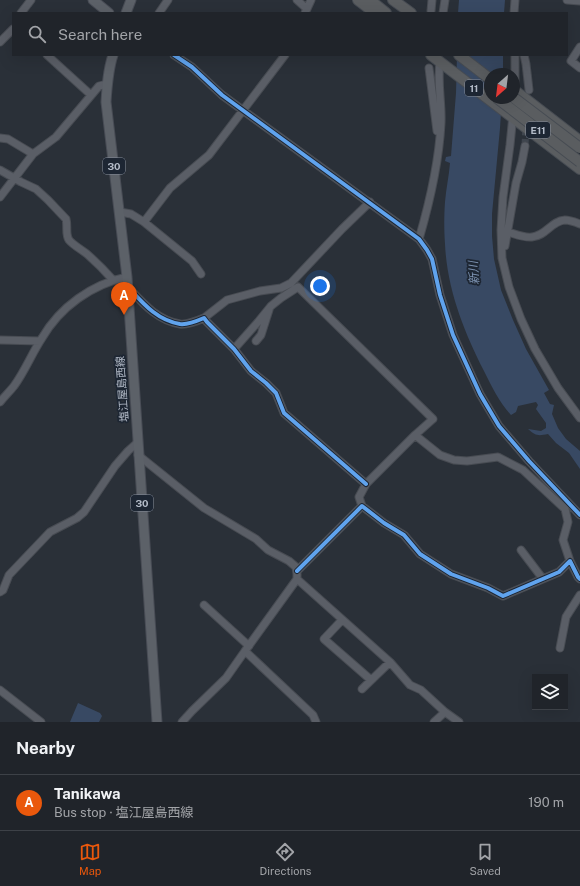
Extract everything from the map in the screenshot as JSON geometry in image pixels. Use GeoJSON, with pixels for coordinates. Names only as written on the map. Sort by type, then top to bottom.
{"type":"FeatureCollection","features":[{"type":"Feature","properties":{"kind":"highway"},"geometry":{"type":"LineString","coordinates":[[358,0],[374,12]]}},
{"type":"Feature","properties":{"kind":"highway"},"geometry":{"type":"LineString","coordinates":[[370,0],[385,12]]}},
{"type":"Feature","properties":{"kind":"highway"},"geometry":{"type":"LineString","coordinates":[[387,0],[403,12]]}},
{"type":"Feature","properties":{"kind":"highway"},"geometry":{"type":"LineString","coordinates":[[393,0],[409,12]]}},
{"type":"Feature","properties":{"kind":"highway"},"geometry":{"type":"LineString","coordinates":[[459,56],[484,74]]}},
{"type":"Feature","properties":{"kind":"highway","name":"11"},"geometry":{"type":"LineString","coordinates":[[468,56],[484,68]]}},
{"type":"Feature","properties":{"kind":"highway"},"geometry":{"type":"LineString","coordinates":[[441,61],[484,89]]}},
{"type":"Feature","properties":{"kind":"highway","name":"11"},"geometry":{"type":"LineString","coordinates":[[441,61],[580,169]]}},
{"type":"Feature","properties":{"kind":"highway"},"geometry":{"type":"LineString","coordinates":[[520,97],[580,141]]}},
{"type":"Feature","properties":{"kind":"highway","name":"E11"},"geometry":{"type":"LineString","coordinates":[[520,98],[580,148]]}},
{"type":"Feature","properties":{"kind":"highway","name":"E11"},"geometry":{"type":"LineString","coordinates":[[505,104],[580,162]]}},
{"type":"Feature","properties":{"kind":"main road"},"geometry":{"type":"LineString","coordinates":[[93,0],[108,12]]}},
{"type":"Feature","properties":{"kind":"main road"},"geometry":{"type":"LineString","coordinates":[[126,12],[130,0]]}},
{"type":"Feature","properties":{"kind":"main road","name":"塩江屋島西線"},"geometry":{"type":"LineString","coordinates":[[113,56],[110,64],[106,102],[127,282],[157,722]]}},
{"type":"Feature","properties":{"kind":"street"},"geometry":{"type":"LineString","coordinates":[[23,12],[31,0]]}},
{"type":"Feature","properties":{"kind":"street"},"geometry":{"type":"LineString","coordinates":[[160,12],[168,0]]}},
{"type":"Feature","properties":{"kind":"street"},"geometry":{"type":"LineString","coordinates":[[297,0],[306,11],[311,0]]}},
{"type":"Feature","properties":{"kind":"street"},"geometry":{"type":"LineString","coordinates":[[431,11],[432,0]]}},
{"type":"Feature","properties":{"kind":"street"},"geometry":{"type":"LineString","coordinates":[[443,12],[445,0]]}},
{"type":"Feature","properties":{"kind":"street"},"geometry":{"type":"LineString","coordinates":[[514,12],[515,0]]}},
{"type":"Feature","properties":{"kind":"street"},"geometry":{"type":"LineString","coordinates":[[567,0],[580,2]]}},
{"type":"Feature","properties":{"kind":"street"},"geometry":{"type":"LineString","coordinates":[[0,42],[12,30]]}},
{"type":"Feature","properties":{"kind":"street"},"geometry":{"type":"LineString","coordinates":[[580,47],[571,61],[580,68]]}},
{"type":"Feature","properties":{"kind":"street"},"geometry":{"type":"LineString","coordinates":[[48,56],[91,96]]}},
{"type":"Feature","properties":{"kind":"street"},"geometry":{"type":"LineString","coordinates":[[175,56],[192,68],[222,95],[419,238],[432,259],[440,295],[453,335],[480,394],[499,426],[529,461],[580,515]]}},
{"type":"Feature","properties":{"kind":"street"},"geometry":{"type":"LineString","coordinates":[[144,222],[170,188],[209,155],[284,56]]}},
{"type":"Feature","properties":{"kind":"street"},"geometry":{"type":"LineString","coordinates":[[515,56],[515,68]]}},
{"type":"Feature","properties":{"kind":"street"},"geometry":{"type":"LineString","coordinates":[[524,56],[529,90]]}},
{"type":"Feature","properties":{"kind":"street"},"geometry":{"type":"LineString","coordinates":[[419,238],[430,198],[439,144],[441,122],[438,72],[441,61]]}},
{"type":"Feature","properties":{"kind":"street"},"geometry":{"type":"LineString","coordinates":[[429,68],[439,144]]}},
{"type":"Feature","properties":{"kind":"street"},"geometry":{"type":"LineString","coordinates":[[0,197],[33,154],[56,137],[100,86],[108,84]]}},
{"type":"Feature","properties":{"kind":"street"},"geometry":{"type":"LineString","coordinates":[[511,104],[509,114],[510,145],[503,196],[501,230],[502,258],[509,287],[521,319],[535,349],[558,388],[580,418]]}},
{"type":"Feature","properties":{"kind":"street"},"geometry":{"type":"LineString","coordinates":[[0,138],[8,139],[33,154]]}},
{"type":"Feature","properties":{"kind":"street"},"geometry":{"type":"LineString","coordinates":[[502,258],[524,146]]}},
{"type":"Feature","properties":{"kind":"street"},"geometry":{"type":"LineString","coordinates":[[0,170],[36,189],[48,200],[66,219],[67,233],[70,240],[115,280]]}},
{"type":"Feature","properties":{"kind":"street"},"geometry":{"type":"LineString","coordinates":[[256,341],[261,335],[273,300],[370,202]]}},
{"type":"Feature","properties":{"kind":"street"},"geometry":{"type":"LineString","coordinates":[[120,212],[131,214],[144,222],[192,261],[201,274]]}},
{"type":"Feature","properties":{"kind":"street"},"geometry":{"type":"LineString","coordinates":[[508,232],[523,237],[533,238],[543,234],[555,223],[564,220],[573,221],[580,224]]}},
{"type":"Feature","properties":{"kind":"street"},"geometry":{"type":"LineString","coordinates":[[0,402],[14,387],[50,325],[66,308],[91,290],[115,280],[127,282],[152,311],[164,319],[180,324],[191,323],[204,318],[228,300],[260,291],[281,288],[291,283]]}},
{"type":"Feature","properties":{"kind":"street"},"geometry":{"type":"LineString","coordinates":[[234,349],[271,306],[298,287],[433,420],[415,435],[366,484],[359,497],[362,506],[384,523],[404,535],[420,554],[451,574],[488,588],[503,596],[559,572],[570,561]]}},
{"type":"Feature","properties":{"kind":"street"},"geometry":{"type":"LineString","coordinates":[[204,318],[234,349],[251,370],[276,394],[284,413],[366,484]]}},
{"type":"Feature","properties":{"kind":"street"},"geometry":{"type":"LineString","coordinates":[[0,340],[40,341]]}},
{"type":"Feature","properties":{"kind":"street"},"geometry":{"type":"LineString","coordinates":[[415,435],[440,455],[454,460],[468,461],[498,457],[523,470],[564,509],[568,522],[563,540],[570,561],[578,578],[580,579]]}},
{"type":"Feature","properties":{"kind":"street"},"geometry":{"type":"LineString","coordinates":[[0,592],[3,590],[9,575],[50,532],[77,518],[84,512],[115,466],[138,442]]}},
{"type":"Feature","properties":{"kind":"street"},"geometry":{"type":"LineString","coordinates":[[138,455],[204,508],[256,539],[268,550],[296,566],[297,575],[342,620],[390,662],[410,685],[421,690],[445,712],[459,722]]}},
{"type":"Feature","properties":{"kind":"street"},"geometry":{"type":"LineString","coordinates":[[182,722],[226,678],[297,575],[362,506]]}},
{"type":"Feature","properties":{"kind":"street"},"geometry":{"type":"LineString","coordinates":[[521,550],[543,579]]}},
{"type":"Feature","properties":{"kind":"street"},"geometry":{"type":"LineString","coordinates":[[560,648],[566,617],[580,594]]}},
{"type":"Feature","properties":{"kind":"street"},"geometry":{"type":"LineString","coordinates":[[204,605],[313,715],[316,722]]}},
{"type":"Feature","properties":{"kind":"street"},"geometry":{"type":"LineString","coordinates":[[342,620],[324,639],[371,680]]}},
{"type":"Feature","properties":{"kind":"street"},"geometry":{"type":"LineString","coordinates":[[362,689],[390,662]]}},
{"type":"Feature","properties":{"kind":"street"},"geometry":{"type":"LineString","coordinates":[[0,690],[41,722]]}},
{"type":"Feature","properties":{"kind":"street"},"geometry":{"type":"LineString","coordinates":[[434,722],[445,712]]}},
{"type":"Feature","properties":{"kind":"water"},"geometry":{"type":"Polygon","coordinates":[[[459,0],[505,0],[504,12],[458,12],[459,0]]]}},
{"type":"Feature","properties":{"kind":"water","name":"新川"},"geometry":{"type":"Polygon","coordinates":[[[457,56],[503,56],[503,68],[484,68],[484,104],[502,104],[492,214],[494,259],[501,290],[513,320],[526,349],[549,390],[544,393],[550,404],[554,405],[552,414],[558,428],[566,439],[580,451],[580,469],[569,453],[556,443],[548,434],[537,435],[528,429],[541,431],[546,428],[546,423],[536,409],[538,405],[536,402],[518,406],[516,412],[511,415],[503,405],[490,383],[463,326],[453,294],[446,261],[444,218],[450,163],[445,161],[446,157],[451,156],[456,93],[457,56]]]}},
{"type":"Feature","properties":{"kind":"water"},"geometry":{"type":"Polygon","coordinates":[[[78,703],[100,713],[102,716],[99,722],[70,722],[78,703]]]}},
{"type":"Feature","properties":{"kind":"tunnel"},"geometry":{"type":"LineString","coordinates":[[525,146],[526,124]]}},
{"type":"Feature","properties":{"kind":"cycle path"},"geometry":{"type":"LineString","coordinates":[[176,56],[192,67],[222,95],[419,239],[432,259],[440,295],[453,335],[480,394],[499,426],[529,461],[580,515]]}},
{"type":"Feature","properties":{"kind":"cycle path"},"geometry":{"type":"LineString","coordinates":[[127,286],[150,310],[171,322],[186,324],[204,318],[234,349],[251,371],[276,393],[284,413],[366,484]]}},
{"type":"Feature","properties":{"kind":"cycle path"},"geometry":{"type":"LineString","coordinates":[[297,571],[362,506],[384,523],[404,535],[420,554],[451,574],[488,588],[503,596],[559,572],[570,561],[580,579]]}},
{"type":"Feature","properties":{"kind":"place","name":"Tanikawa"},"geometry":{"type":"Point","coordinates":[124,315]}}]}
